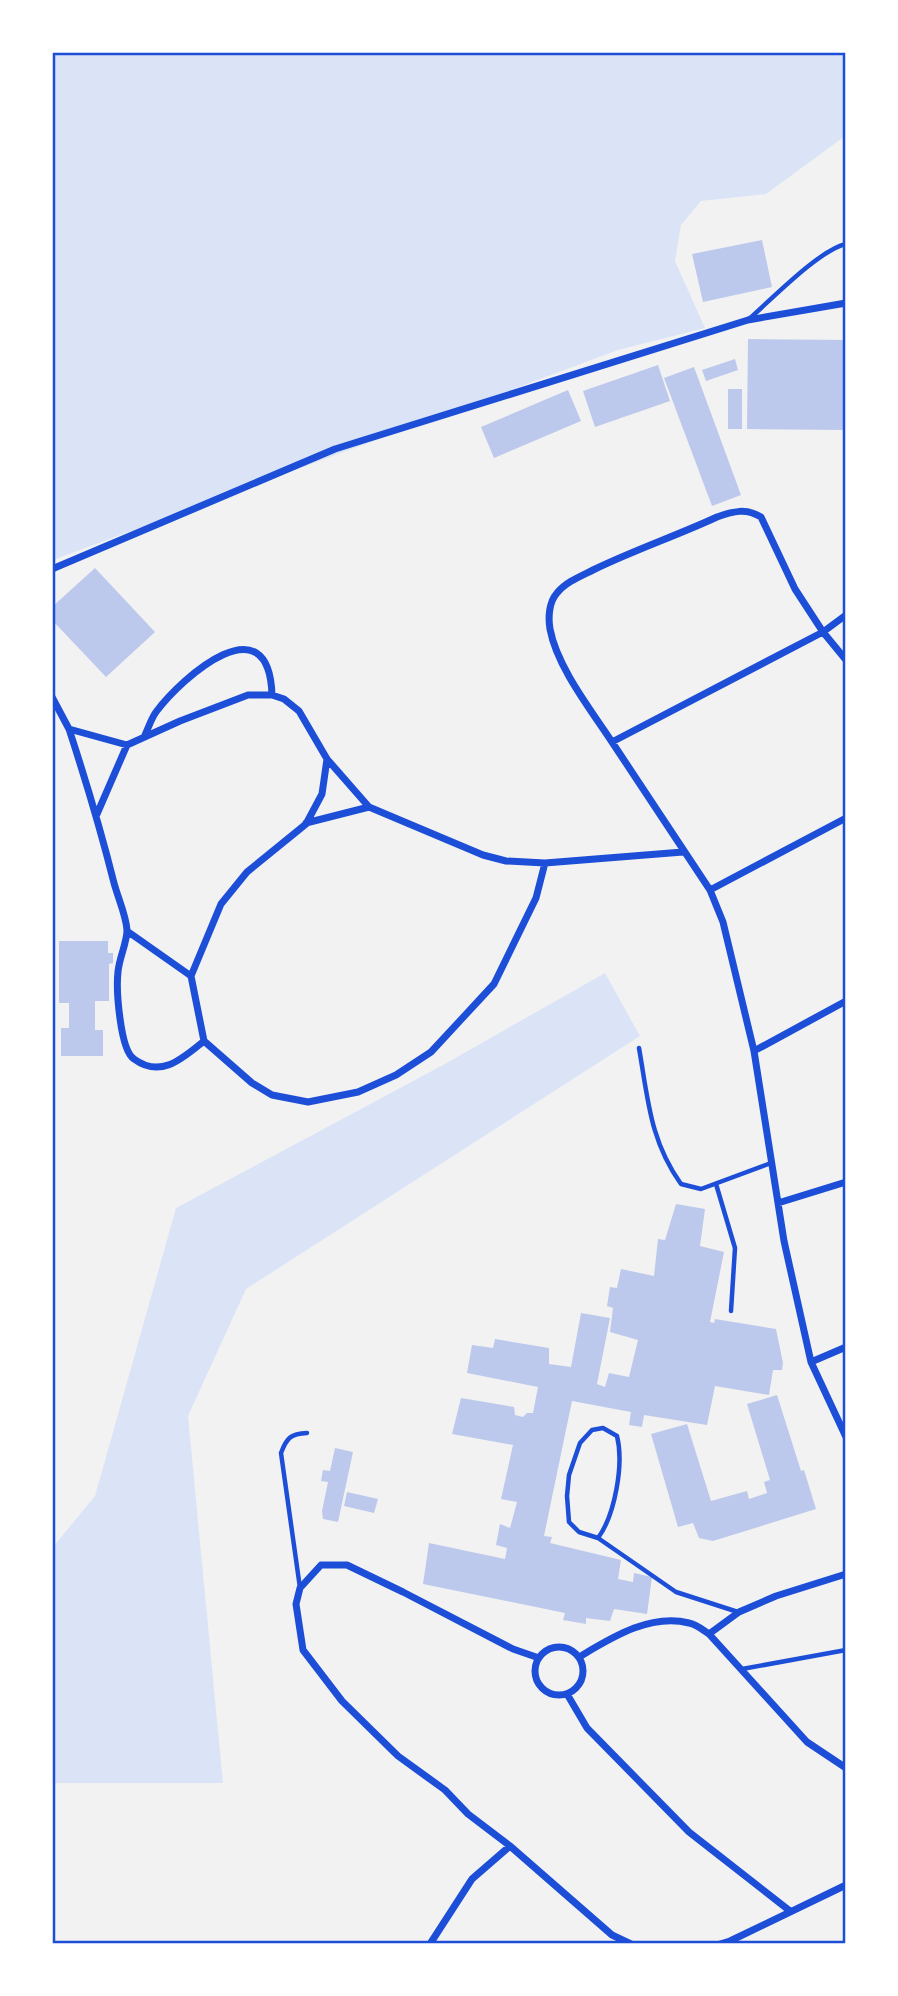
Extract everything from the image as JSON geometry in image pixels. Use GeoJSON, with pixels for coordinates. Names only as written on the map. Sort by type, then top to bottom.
{"type":"FeatureCollection","features":[{"type":"Feature","properties":{"kind":"street"},"geometry":{"type":"LineString","coordinates":[[52,569],[335,449],[748,320],[845,303]]}},
{"type":"Feature","properties":{"kind":"street"},"geometry":{"type":"LineString","coordinates":[[845,660],[822,632],[795,589],[761,517],[752,511],[717,517],[621,556],[569,583],[557,593],[551,604],[551,631],[568,673],[710,890],[732,956],[754,1051],[778,1203],[811,1362],[845,1437]]}},
{"type":"Feature","properties":{"kind":"street"},"geometry":{"type":"LineString","coordinates":[[611,742],[822,632],[845,615]]}},
{"type":"Feature","properties":{"kind":"street"},"geometry":{"type":"LineString","coordinates":[[144,737],[155,713],[172,695],[203,666],[231,650],[243,649],[266,660],[271,676],[272,695]]}},
{"type":"Feature","properties":{"kind":"street"},"geometry":{"type":"LineString","coordinates":[[69,729],[127,745],[248,695],[272,695],[284,699],[299,711],[327,759],[369,807],[482,855],[506,861],[545,863],[683,852]]}},
{"type":"Feature","properties":{"kind":"street"},"geometry":{"type":"LineString","coordinates":[[52,697],[69,729],[97,815],[127,931],[118,972],[118,996],[127,1049],[132,1059],[147,1066],[164,1068],[181,1060],[204,1041]]}},
{"type":"Feature","properties":{"kind":"street"},"geometry":{"type":"LineString","coordinates":[[97,815],[127,745]]}},
{"type":"Feature","properties":{"kind":"street"},"geometry":{"type":"LineString","coordinates":[[327,759],[322,793],[306,824],[247,872],[221,904],[191,976],[204,1041],[252,1083],[272,1095],[308,1101],[358,1092],[396,1075],[431,1052],[494,984],[536,898],[545,863]]}},
{"type":"Feature","properties":{"kind":"street"},"geometry":{"type":"LineString","coordinates":[[306,824],[369,807]]}},
{"type":"Feature","properties":{"kind":"street"},"geometry":{"type":"LineString","coordinates":[[710,890],[845,818]]}},
{"type":"Feature","properties":{"kind":"street"},"geometry":{"type":"LineString","coordinates":[[127,931],[191,976]]}},
{"type":"Feature","properties":{"kind":"street"},"geometry":{"type":"LineString","coordinates":[[754,1051],[845,1001]]}},
{"type":"Feature","properties":{"kind":"street"},"geometry":{"type":"LineString","coordinates":[[778,1203],[845,1182]]}},
{"type":"Feature","properties":{"kind":"street"},"geometry":{"type":"LineString","coordinates":[[811,1362],[845,1347]]}},
{"type":"Feature","properties":{"kind":"street"},"geometry":{"type":"LineString","coordinates":[[539,1658],[513,1649],[347,1565],[321,1565],[300,1588],[296,1604],[303,1650],[342,1701],[398,1756],[445,1790],[468,1814],[510,1846],[612,1935],[631,1944]]}},
{"type":"Feature","properties":{"kind":"street"},"geometry":{"type":"LineString","coordinates":[[709,1634],[739,1612],[776,1596],[845,1574]]}},
{"type":"Feature","properties":{"kind":"street"},"geometry":{"type":"LineString","coordinates":[[579,1657],[621,1633],[664,1620],[691,1623],[709,1634],[807,1742],[845,1768]]}},
{"type":"Feature","properties":{"kind":"street"},"geometry":{"type":"LineString","coordinates":[[551,1648],[566,1648],[579,1657],[583,1671],[579,1685],[567,1694],[555,1695],[544,1690],[537,1681],[535,1669],[539,1658],[551,1648]]}},
{"type":"Feature","properties":{"kind":"street"},"geometry":{"type":"LineString","coordinates":[[567,1694],[587,1728],[689,1832],[790,1911]]}},
{"type":"Feature","properties":{"kind":"street"},"geometry":{"type":"LineString","coordinates":[[430,1944],[472,1880],[510,1846]]}},
{"type":"Feature","properties":{"kind":"street"},"geometry":{"type":"LineString","coordinates":[[720,1944],[845,1885]]}},
{"type":"Feature","properties":{"kind":"lane"},"geometry":{"type":"LineString","coordinates":[[748,320],[814,262],[831,249],[845,244]]}},
{"type":"Feature","properties":{"kind":"lane"},"geometry":{"type":"LineString","coordinates":[[639,1048],[655,1138],[681,1184],[701,1189],[772,1163]]}},
{"type":"Feature","properties":{"kind":"lane"},"geometry":{"type":"LineString","coordinates":[[716,1184],[735,1248],[730,1311]]}},
{"type":"Feature","properties":{"kind":"lane"},"geometry":{"type":"LineString","coordinates":[[598,1538],[607,1526],[612,1508],[621,1451],[617,1436],[603,1428],[592,1430],[580,1443],[569,1475],[569,1522],[579,1532],[598,1538],[676,1592],[739,1612]]}},
{"type":"Feature","properties":{"kind":"lane"},"geometry":{"type":"LineString","coordinates":[[300,1588],[281,1453],[286,1438],[293,1434],[307,1433]]}},
{"type":"Feature","properties":{"kind":"lane"},"geometry":{"type":"LineString","coordinates":[[742,1669],[845,1650]]}},
{"type":"Feature","properties":{"kind":"shaded area"},"geometry":{"type":"Polygon","coordinates":[[[52,53],[845,53],[845,136],[766,194],[701,201],[681,225],[675,261],[705,328],[618,350],[53,560],[52,53]]]}},
{"type":"Feature","properties":{"kind":"shaded area"},"geometry":{"type":"Polygon","coordinates":[[[605,973],[640,1036],[246,1289],[188,1416],[223,1783],[53,1783],[53,1547],[95,1496],[176,1208],[443,1065],[605,973]]]}},
{"type":"Feature","properties":{"kind":"building"},"geometry":{"type":"Polygon","coordinates":[[[762,240],[772,287],[703,302],[692,254],[762,240]]]}},
{"type":"Feature","properties":{"kind":"building"},"geometry":{"type":"Polygon","coordinates":[[[748,339],[846,340],[846,430],[747,429],[748,339]]]}},
{"type":"Feature","properties":{"kind":"building"},"geometry":{"type":"Polygon","coordinates":[[[735,359],[738,370],[706,381],[702,370],[735,359]]]}},
{"type":"Feature","properties":{"kind":"building"},"geometry":{"type":"Polygon","coordinates":[[[658,365],[670,401],[595,427],[583,391],[658,365]]]}},
{"type":"Feature","properties":{"kind":"building"},"geometry":{"type":"Polygon","coordinates":[[[694,367],[741,495],[712,506],[664,378],[694,367]]]}},
{"type":"Feature","properties":{"kind":"building"},"geometry":{"type":"Polygon","coordinates":[[[728,389],[742,389],[742,429],[728,429],[728,389]]]}},
{"type":"Feature","properties":{"kind":"building"},"geometry":{"type":"Polygon","coordinates":[[[568,390],[581,421],[494,458],[481,427],[568,390]]]}},
{"type":"Feature","properties":{"kind":"building"},"geometry":{"type":"Polygon","coordinates":[[[95,568],[155,632],[106,677],[52,620],[52,607],[95,568]]]}},
{"type":"Feature","properties":{"kind":"building"},"geometry":{"type":"Polygon","coordinates":[[[59,941],[108,941],[108,953],[113,953],[113,963],[109,964],[109,1001],[95,1001],[95,1030],[103,1030],[103,1056],[61,1056],[61,1028],[69,1028],[69,1003],[59,1003],[59,941]]]}},
{"type":"Feature","properties":{"kind":"building"},"geometry":{"type":"Polygon","coordinates":[[[676,1204],[705,1209],[700,1246],[724,1252],[710,1322],[714,1323],[715,1319],[776,1329],[783,1363],[782,1370],[773,1370],[769,1395],[715,1386],[707,1425],[644,1415],[642,1427],[629,1425],[631,1412],[572,1401],[544,1536],[552,1537],[550,1543],[621,1560],[618,1579],[633,1582],[634,1573],[652,1577],[647,1614],[614,1609],[610,1621],[586,1618],[586,1624],[563,1620],[565,1613],[423,1584],[429,1543],[505,1559],[507,1548],[496,1545],[500,1524],[510,1528],[517,1502],[501,1499],[513,1445],[452,1434],[461,1398],[514,1407],[515,1415],[523,1417],[527,1413],[533,1413],[538,1387],[467,1373],[472,1345],[493,1348],[495,1339],[549,1348],[549,1364],[571,1367],[581,1313],[610,1318],[597,1384],[605,1387],[609,1373],[629,1377],[638,1340],[610,1332],[613,1308],[607,1306],[610,1287],[617,1288],[621,1269],[654,1276],[658,1239],[665,1240],[676,1204]]]}},
{"type":"Feature","properties":{"kind":"building"},"geometry":{"type":"Polygon","coordinates":[[[777,1395],[816,1509],[713,1541],[699,1538],[693,1523],[678,1527],[651,1434],[687,1424],[711,1501],[747,1491],[749,1499],[767,1493],[764,1482],[770,1480],[747,1404],[777,1395]]]}},
{"type":"Feature","properties":{"kind":"building"},"geometry":{"type":"Polygon","coordinates":[[[335,1448],[353,1452],[338,1522],[323,1519],[322,1511],[328,1482],[321,1481],[323,1470],[330,1471],[335,1448]]]}},
{"type":"Feature","properties":{"kind":"building"},"geometry":{"type":"Polygon","coordinates":[[[347,1492],[378,1499],[374,1513],[344,1506],[347,1492]]]}}]}
